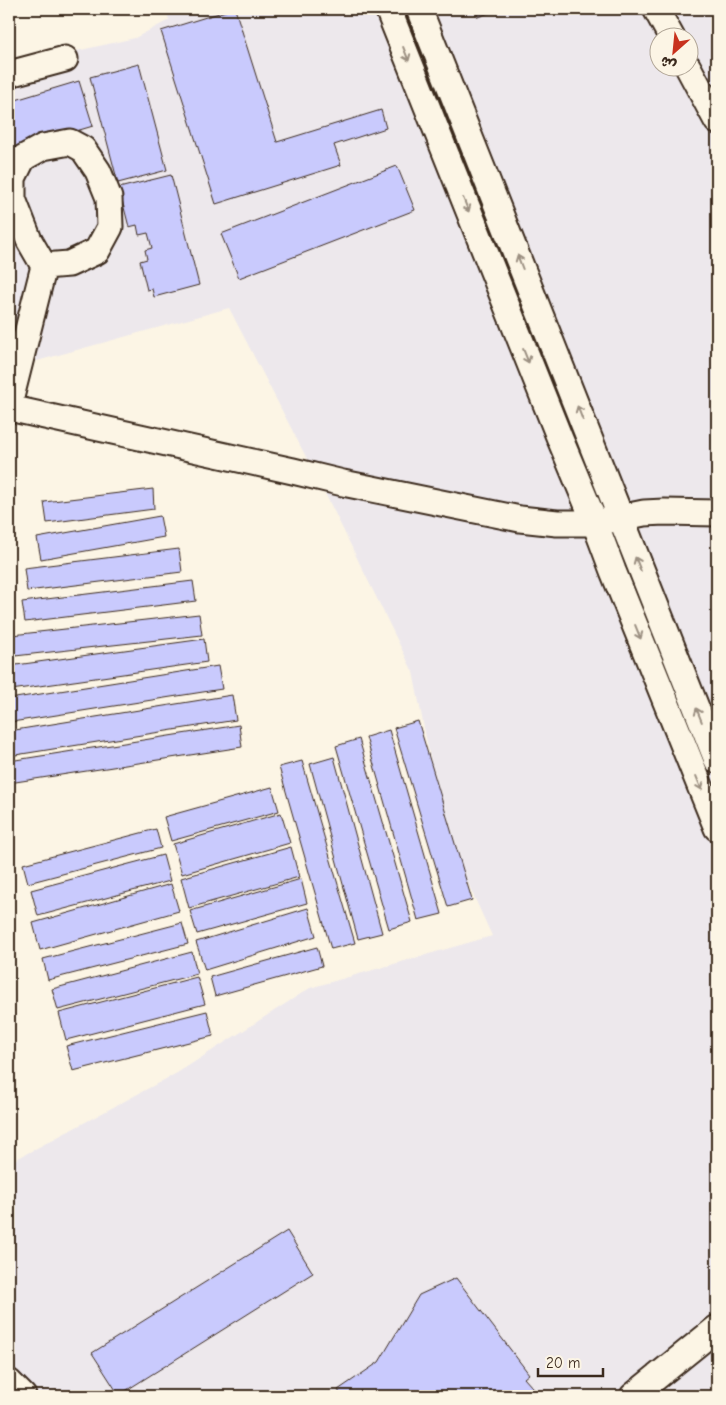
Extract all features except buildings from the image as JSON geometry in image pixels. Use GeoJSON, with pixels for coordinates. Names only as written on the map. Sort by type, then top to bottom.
{"type":"FeatureCollection","features":[{"type":"Feature","properties":{"kind":"street"},"geometry":{"type":"LineString","coordinates":[[388,9],[717,828]]}},
{"type":"Feature","properties":{"kind":"street"},"geometry":{"type":"LineString","coordinates":[[419,9],[717,760]]}},
{"type":"Feature","properties":{"kind":"street"},"geometry":{"type":"LineString","coordinates":[[656,9],[666,28]]}},
{"type":"Feature","properties":{"kind":"street"},"geometry":{"type":"LineString","coordinates":[[9,74],[65,58]]}},
{"type":"Feature","properties":{"kind":"street"},"geometry":{"type":"LineString","coordinates":[[694,78],[717,121]]}},
{"type":"Feature","properties":{"kind":"street"},"geometry":{"type":"LineString","coordinates":[[44,266],[69,264],[97,251],[110,228],[110,198],[98,171],[83,149],[70,142],[43,148],[23,158],[13,178],[13,200],[29,240],[44,266],[9,407],[352,485],[498,515],[557,524],[596,523],[619,517],[664,512],[717,513]]}},
{"type":"Feature","properties":{"kind":"street"},"geometry":{"type":"LineString","coordinates":[[633,1396],[717,1328]]}},
{"type":"Feature","properties":{"kind":"street"},"geometry":{"type":"LineString","coordinates":[[9,1382],[23,1396]]}},
{"type":"Feature","properties":{"kind":"shaded area"},"geometry":{"type":"Polygon","coordinates":[[[166,9],[717,9],[717,1396],[320,1396],[318,1394],[315,1396],[9,1396],[9,1163],[177,1073],[310,988],[492,936],[456,857],[434,778],[413,672],[333,509],[229,308],[15,367],[9,355],[9,66],[135,38],[169,20],[166,9]]]}}]}
